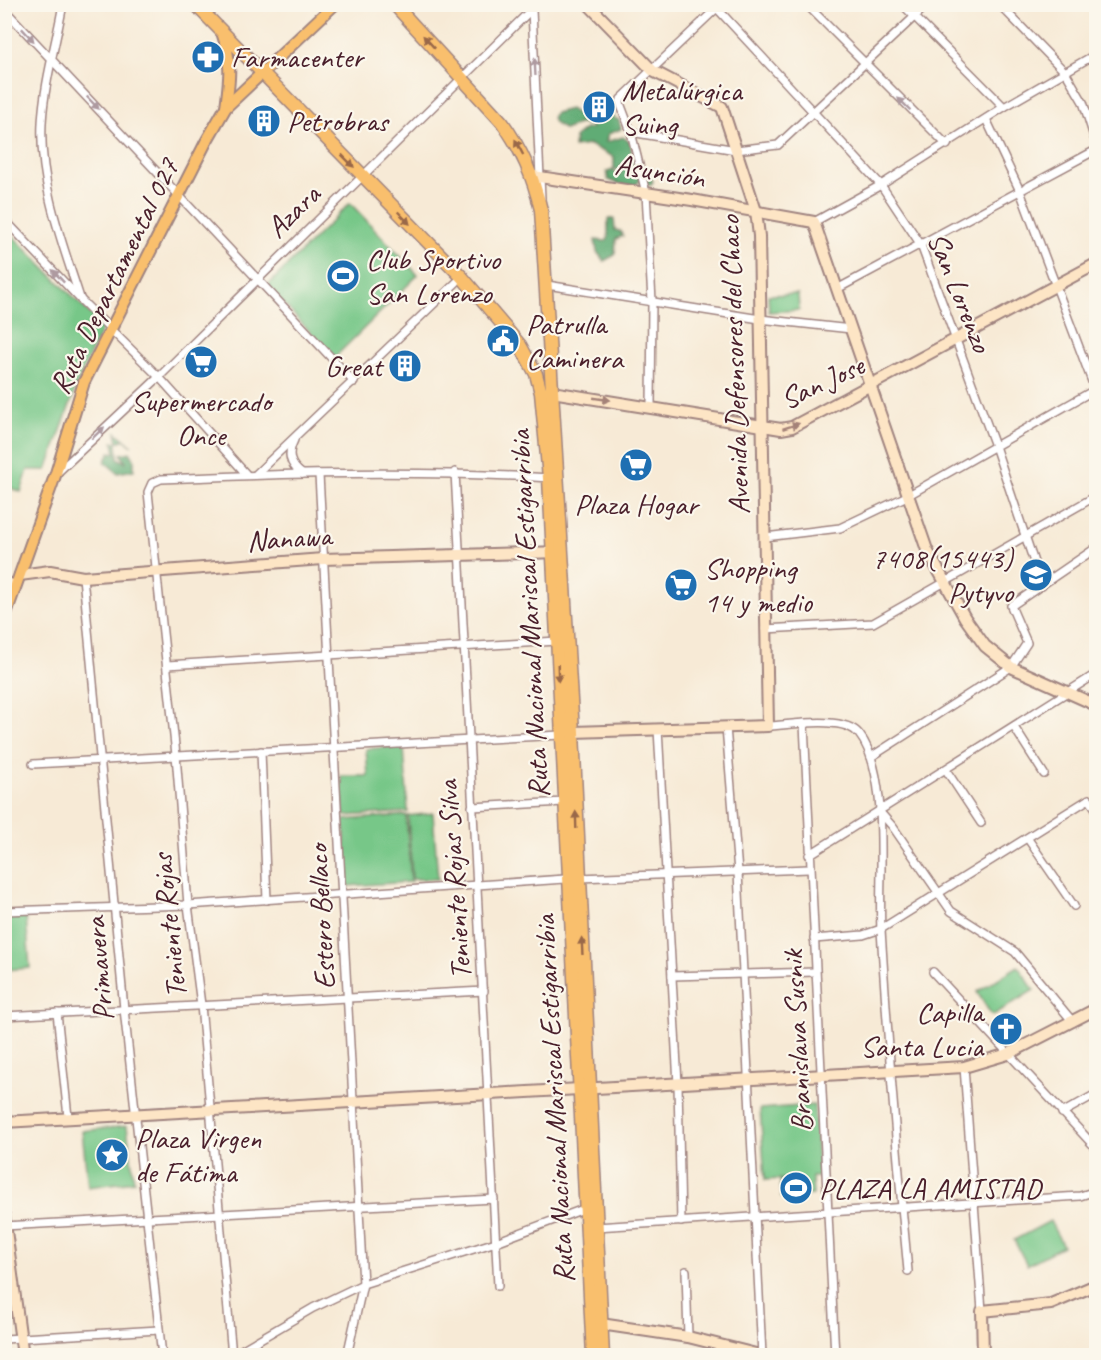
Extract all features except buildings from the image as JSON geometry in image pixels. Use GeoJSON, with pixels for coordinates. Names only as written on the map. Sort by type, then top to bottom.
{"type":"FeatureCollection","features":[{"type":"Feature","properties":{"kind":"highway","name":"Ruta Nacional Mariscal Estigarribia"},"geometry":{"type":"LineString","coordinates":[[195,4],[462,276],[502,323],[533,367],[547,392],[558,552],[584,1088],[596,1227],[596,1322],[593,1356]]}},
{"type":"Feature","properties":{"kind":"highway"},"geometry":{"type":"LineString","coordinates":[[394,4],[502,122],[538,177],[547,285],[550,360],[547,392]]}},
{"type":"Feature","properties":{"kind":"highway"},"geometry":{"type":"LineString","coordinates":[[533,367],[550,360]]}},
{"type":"Feature","properties":{"kind":"highway","name":"Ruta Nacional Mariscal Estigarribia"},"geometry":{"type":"LineString","coordinates":[[547,392],[549,478],[558,552],[557,641],[567,734],[564,802],[573,879]]}},
{"type":"Feature","properties":{"kind":"highway","name":"Ruta Nacional Mariscal Estigarribia"},"geometry":{"type":"LineString","coordinates":[[584,1088],[586,1208],[596,1322],[603,1356]]}},
{"type":"Feature","properties":{"kind":"main road","name":"Ruta Departamental 027"},"geometry":{"type":"LineString","coordinates":[[4,619],[10,584],[20,575],[56,473],[84,382],[178,195],[226,107],[335,4]]}},
{"type":"Feature","properties":{"kind":"main road"},"geometry":{"type":"LineString","coordinates":[[222,32],[230,59],[231,76],[226,107]]}},
{"type":"Feature","properties":{"kind":"street"},"geometry":{"type":"LineString","coordinates":[[63,4],[42,124],[44,174],[81,300]]}},
{"type":"Feature","properties":{"kind":"street","name":"Avenida Defensores del Chaco"},"geometry":{"type":"LineString","coordinates":[[588,4],[653,71],[722,107],[756,211],[759,236],[768,726]]}},
{"type":"Feature","properties":{"kind":"street"},"geometry":{"type":"LineString","coordinates":[[806,4],[862,63],[947,145]]}},
{"type":"Feature","properties":{"kind":"street"},"geometry":{"type":"LineString","coordinates":[[902,4],[1004,107]]}},
{"type":"Feature","properties":{"kind":"street"},"geometry":{"type":"LineString","coordinates":[[631,132],[736,150],[778,145],[862,63],[928,4]]}},
{"type":"Feature","properties":{"kind":"street"},"geometry":{"type":"LineString","coordinates":[[999,4],[1066,73],[1083,102],[1096,143]]}},
{"type":"Feature","properties":{"kind":"street"},"geometry":{"type":"LineString","coordinates":[[651,406],[652,301],[646,193],[631,132],[621,108],[621,99],[653,71],[717,6]]}},
{"type":"Feature","properties":{"kind":"street","name":"San Lorenzo"},"geometry":{"type":"LineString","coordinates":[[717,6],[881,185],[921,244],[995,446],[1042,586]]}},
{"type":"Feature","properties":{"kind":"street"},"geometry":{"type":"LineString","coordinates":[[535,7],[538,177]]}},
{"type":"Feature","properties":{"kind":"street","name":"Azara"},"geometry":{"type":"LineString","coordinates":[[56,473],[159,377],[257,278],[535,7]]}},
{"type":"Feature","properties":{"kind":"street"},"geometry":{"type":"LineString","coordinates":[[4,9],[354,382]]}},
{"type":"Feature","properties":{"kind":"street"},"geometry":{"type":"LineString","coordinates":[[1096,54],[1004,107],[881,185],[814,222],[907,496],[927,550],[944,583],[985,646],[1011,667],[1096,705]]}},
{"type":"Feature","properties":{"kind":"street"},"geometry":{"type":"LineString","coordinates":[[765,537],[840,528],[907,496],[1096,391],[1020,191],[987,119]]}},
{"type":"Feature","properties":{"kind":"street"},"geometry":{"type":"LineString","coordinates":[[837,290],[1096,150]]}},
{"type":"Feature","properties":{"kind":"street","name":"Asunción"},"geometry":{"type":"LineString","coordinates":[[538,177],[814,222]]}},
{"type":"Feature","properties":{"kind":"street"},"geometry":{"type":"LineString","coordinates":[[4,219],[110,330],[159,377],[251,475],[455,472],[549,478]]}},
{"type":"Feature","properties":{"kind":"street","name":"San Jose"},"geometry":{"type":"LineString","coordinates":[[547,392],[651,406],[781,429],[792,427],[870,388],[1096,264]]}},
{"type":"Feature","properties":{"kind":"street"},"geometry":{"type":"LineString","coordinates":[[251,475],[354,382],[462,276]]}},
{"type":"Feature","properties":{"kind":"street"},"geometry":{"type":"LineString","coordinates":[[547,285],[760,319],[851,329]]}},
{"type":"Feature","properties":{"kind":"street"},"geometry":{"type":"LineString","coordinates":[[295,437],[290,457],[294,468],[302,474]]}},
{"type":"Feature","properties":{"kind":"street"},"geometry":{"type":"LineString","coordinates":[[66,440],[80,450]]}},
{"type":"Feature","properties":{"kind":"street","name":"Teniente Rojas Silva"},"geometry":{"type":"LineString","coordinates":[[455,472],[498,1286]]}},
{"type":"Feature","properties":{"kind":"street","name":"Teniente Rojas"},"geometry":{"type":"LineString","coordinates":[[232,1355],[201,1005],[188,905],[176,755],[148,492],[152,483],[161,479],[251,475]]}},
{"type":"Feature","properties":{"kind":"street","name":"Estero Bellaco"},"geometry":{"type":"LineString","coordinates":[[319,475],[363,1284],[347,1356]]}},
{"type":"Feature","properties":{"kind":"street"},"geometry":{"type":"LineString","coordinates":[[765,629],[873,623],[1096,496]]}},
{"type":"Feature","properties":{"kind":"street"},"geometry":{"type":"LineString","coordinates":[[871,757],[1011,667],[1027,643],[1011,606],[1096,548]]}},
{"type":"Feature","properties":{"kind":"street","name":"Nanawa"},"geometry":{"type":"LineString","coordinates":[[20,575],[50,571],[83,577],[323,559],[558,552]]}},
{"type":"Feature","properties":{"kind":"street","name":"Primavera"},"geometry":{"type":"LineString","coordinates":[[83,577],[124,1009],[162,1356]]}},
{"type":"Feature","properties":{"kind":"street"},"geometry":{"type":"LineString","coordinates":[[167,665],[557,641]]}},
{"type":"Feature","properties":{"kind":"street"},"geometry":{"type":"LineString","coordinates":[[809,855],[1096,674]]}},
{"type":"Feature","properties":{"kind":"street"},"geometry":{"type":"LineString","coordinates":[[33,764],[658,729],[839,722],[851,726],[859,734],[871,757],[876,779],[879,811],[881,929],[908,1270]]}},
{"type":"Feature","properties":{"kind":"street","name":"Branislava Susnik"},"geometry":{"type":"LineString","coordinates":[[804,724],[809,869],[823,1075],[835,1356]]}},
{"type":"Feature","properties":{"kind":"street"},"geometry":{"type":"LineString","coordinates":[[596,1322],[688,1337],[763,1355],[738,872],[726,727]]}},
{"type":"Feature","properties":{"kind":"street"},"geometry":{"type":"LineString","coordinates":[[1014,727],[1044,774]]}},
{"type":"Feature","properties":{"kind":"street"},"geometry":{"type":"LineString","coordinates":[[658,729],[678,1084],[681,1222]]}},
{"type":"Feature","properties":{"kind":"street"},"geometry":{"type":"LineString","coordinates":[[261,751],[267,900]]}},
{"type":"Feature","properties":{"kind":"street"},"geometry":{"type":"LineString","coordinates":[[946,770],[981,823]]}},
{"type":"Feature","properties":{"kind":"street"},"geometry":{"type":"LineString","coordinates":[[814,939],[863,935],[881,929],[1089,799],[1096,809]]}},
{"type":"Feature","properties":{"kind":"street"},"geometry":{"type":"LineString","coordinates":[[472,807],[564,802]]}},
{"type":"Feature","properties":{"kind":"street"},"geometry":{"type":"LineString","coordinates":[[879,811],[893,827],[951,911],[1015,952],[1073,1022]]}},
{"type":"Feature","properties":{"kind":"street"},"geometry":{"type":"LineString","coordinates":[[1028,839],[1074,906]]}},
{"type":"Feature","properties":{"kind":"street"},"geometry":{"type":"LineString","coordinates":[[4,911],[188,905],[343,896],[477,884],[809,869]]}},
{"type":"Feature","properties":{"kind":"street"},"geometry":{"type":"LineString","coordinates":[[672,976],[815,972]]}},
{"type":"Feature","properties":{"kind":"street"},"geometry":{"type":"LineString","coordinates":[[933,972],[1096,1148]]}},
{"type":"Feature","properties":{"kind":"street"},"geometry":{"type":"LineString","coordinates":[[4,1016],[348,996],[484,991]]}},
{"type":"Feature","properties":{"kind":"street"},"geometry":{"type":"LineString","coordinates":[[4,1122],[964,1067],[1008,1054],[1096,1010]]}},
{"type":"Feature","properties":{"kind":"street"},"geometry":{"type":"LineString","coordinates":[[57,1012],[68,1117]]}},
{"type":"Feature","properties":{"kind":"street"},"geometry":{"type":"LineString","coordinates":[[964,1067],[982,1311],[983,1356]]}},
{"type":"Feature","properties":{"kind":"street"},"geometry":{"type":"LineString","coordinates":[[1062,1113],[1096,1094]]}},
{"type":"Feature","properties":{"kind":"street"},"geometry":{"type":"LineString","coordinates":[[596,1227],[1080,1196],[1096,1191]]}},
{"type":"Feature","properties":{"kind":"street"},"geometry":{"type":"LineString","coordinates":[[23,1356],[5,1222],[148,1218],[494,1199]]}},
{"type":"Feature","properties":{"kind":"street"},"geometry":{"type":"LineString","coordinates":[[232,1355],[314,1308],[363,1284],[496,1242],[586,1208]]}},
{"type":"Feature","properties":{"kind":"street"},"geometry":{"type":"LineString","coordinates":[[686,1271],[688,1337]]}},
{"type":"Feature","properties":{"kind":"street"},"geometry":{"type":"LineString","coordinates":[[982,1311],[1051,1304],[1096,1285]]}},
{"type":"Feature","properties":{"kind":"street"},"geometry":{"type":"LineString","coordinates":[[4,1339],[159,1330]]}},
{"type":"Feature","properties":{"kind":"green space"},"geometry":{"type":"Polygon","coordinates":[[[570,109],[579,115],[584,110],[610,110],[614,118],[619,120],[621,129],[608,134],[606,142],[623,137],[630,142],[635,171],[640,176],[645,170],[653,181],[651,185],[645,185],[640,180],[637,184],[626,186],[608,180],[607,172],[613,170],[618,176],[625,166],[621,165],[619,170],[614,169],[614,157],[590,145],[574,147],[575,137],[585,129],[592,128],[589,124],[578,124],[565,130],[554,123],[552,118],[555,113],[570,109]]]}},
{"type":"Feature","properties":{"kind":"green space","name":"Club Sportivo San Lorenzo"},"geometry":{"type":"Polygon","coordinates":[[[350,203],[418,275],[334,358],[267,286],[350,203]]]}},
{"type":"Feature","properties":{"kind":"green space"},"geometry":{"type":"Polygon","coordinates":[[[608,219],[614,219],[615,230],[620,231],[623,236],[616,239],[615,255],[604,261],[597,252],[595,240],[606,241],[608,239],[608,219]]]}},
{"type":"Feature","properties":{"kind":"green space"},"geometry":{"type":"Polygon","coordinates":[[[4,227],[103,327],[79,379],[47,470],[28,470],[21,492],[5,486],[4,227]]]}},
{"type":"Feature","properties":{"kind":"green space"},"geometry":{"type":"Polygon","coordinates":[[[798,294],[799,310],[769,312],[768,295],[798,294]]]}},
{"type":"Feature","properties":{"kind":"green space"},"geometry":{"type":"Polygon","coordinates":[[[116,432],[124,439],[117,443],[118,458],[126,463],[121,454],[130,452],[134,459],[134,470],[118,473],[105,462],[110,452],[115,453],[113,442],[118,442],[116,432]]]}},
{"type":"Feature","properties":{"kind":"green space"},"geometry":{"type":"Polygon","coordinates":[[[404,746],[408,812],[344,816],[341,776],[368,776],[366,749],[404,746]]]}},
{"type":"Feature","properties":{"kind":"green space"},"geometry":{"type":"Polygon","coordinates":[[[433,813],[438,879],[412,879],[408,816],[433,813]]]}},
{"type":"Feature","properties":{"kind":"green space"},"geometry":{"type":"Polygon","coordinates":[[[406,815],[411,882],[347,886],[344,820],[406,815]]]}},
{"type":"Feature","properties":{"kind":"green space"},"geometry":{"type":"Polygon","coordinates":[[[26,916],[30,968],[5,970],[5,917],[26,916]]]}},
{"type":"Feature","properties":{"kind":"green space"},"geometry":{"type":"Polygon","coordinates":[[[1018,966],[1034,990],[992,1016],[977,992],[1018,966]]]}},
{"type":"Feature","properties":{"kind":"green space"},"geometry":{"type":"Polygon","coordinates":[[[814,1105],[819,1177],[812,1177],[813,1195],[781,1197],[780,1180],[785,1179],[765,1180],[760,1109],[814,1105]]]}},
{"type":"Feature","properties":{"kind":"green space"},"geometry":{"type":"Polygon","coordinates":[[[127,1126],[134,1181],[88,1187],[82,1131],[127,1126]]]}},
{"type":"Feature","properties":{"kind":"green space"},"geometry":{"type":"Polygon","coordinates":[[[1050,1221],[1063,1246],[1027,1265],[1014,1240],[1050,1221]]]}},
{"type":"Feature","properties":{"kind":"place","name":"Farmacenter"},"geometry":{"type":"Point","coordinates":[208,57]}},
{"type":"Feature","properties":{"kind":"place","name":"Metalúrgica Suing"},"geometry":{"type":"Point","coordinates":[599,107]}},
{"type":"Feature","properties":{"kind":"place","name":"Petrobras"},"geometry":{"type":"Point","coordinates":[264,121]}},
{"type":"Feature","properties":{"kind":"place","name":"Club Sportivo San Lorenzo"},"geometry":{"type":"Point","coordinates":[343,276]}},
{"type":"Feature","properties":{"kind":"place","name":"Patrulla Caminera"},"geometry":{"type":"Point","coordinates":[503,341]}},
{"type":"Feature","properties":{"kind":"place","name":"Supermercado Once"},"geometry":{"type":"Point","coordinates":[201,362]}},
{"type":"Feature","properties":{"kind":"place","name":"Great"},"geometry":{"type":"Point","coordinates":[405,366]}},
{"type":"Feature","properties":{"kind":"place","name":"Plaza Hogar"},"geometry":{"type":"Point","coordinates":[636,465]}},
{"type":"Feature","properties":{"kind":"place","name":"7408(15443) Pytyvo"},"geometry":{"type":"Point","coordinates":[1036,575]}},
{"type":"Feature","properties":{"kind":"place","name":"Shopping 14 y medio"},"geometry":{"type":"Point","coordinates":[681,585]}},
{"type":"Feature","properties":{"kind":"place","name":"Capilla Santa Lucia"},"geometry":{"type":"Point","coordinates":[1006,1029]}},
{"type":"Feature","properties":{"kind":"place","name":"Plaza Virgen de Fátima"},"geometry":{"type":"Point","coordinates":[112,1155]}},
{"type":"Feature","properties":{"kind":"place","name":"PLAZA LA AMISTAD"},"geometry":{"type":"Point","coordinates":[796,1188]}}]}
